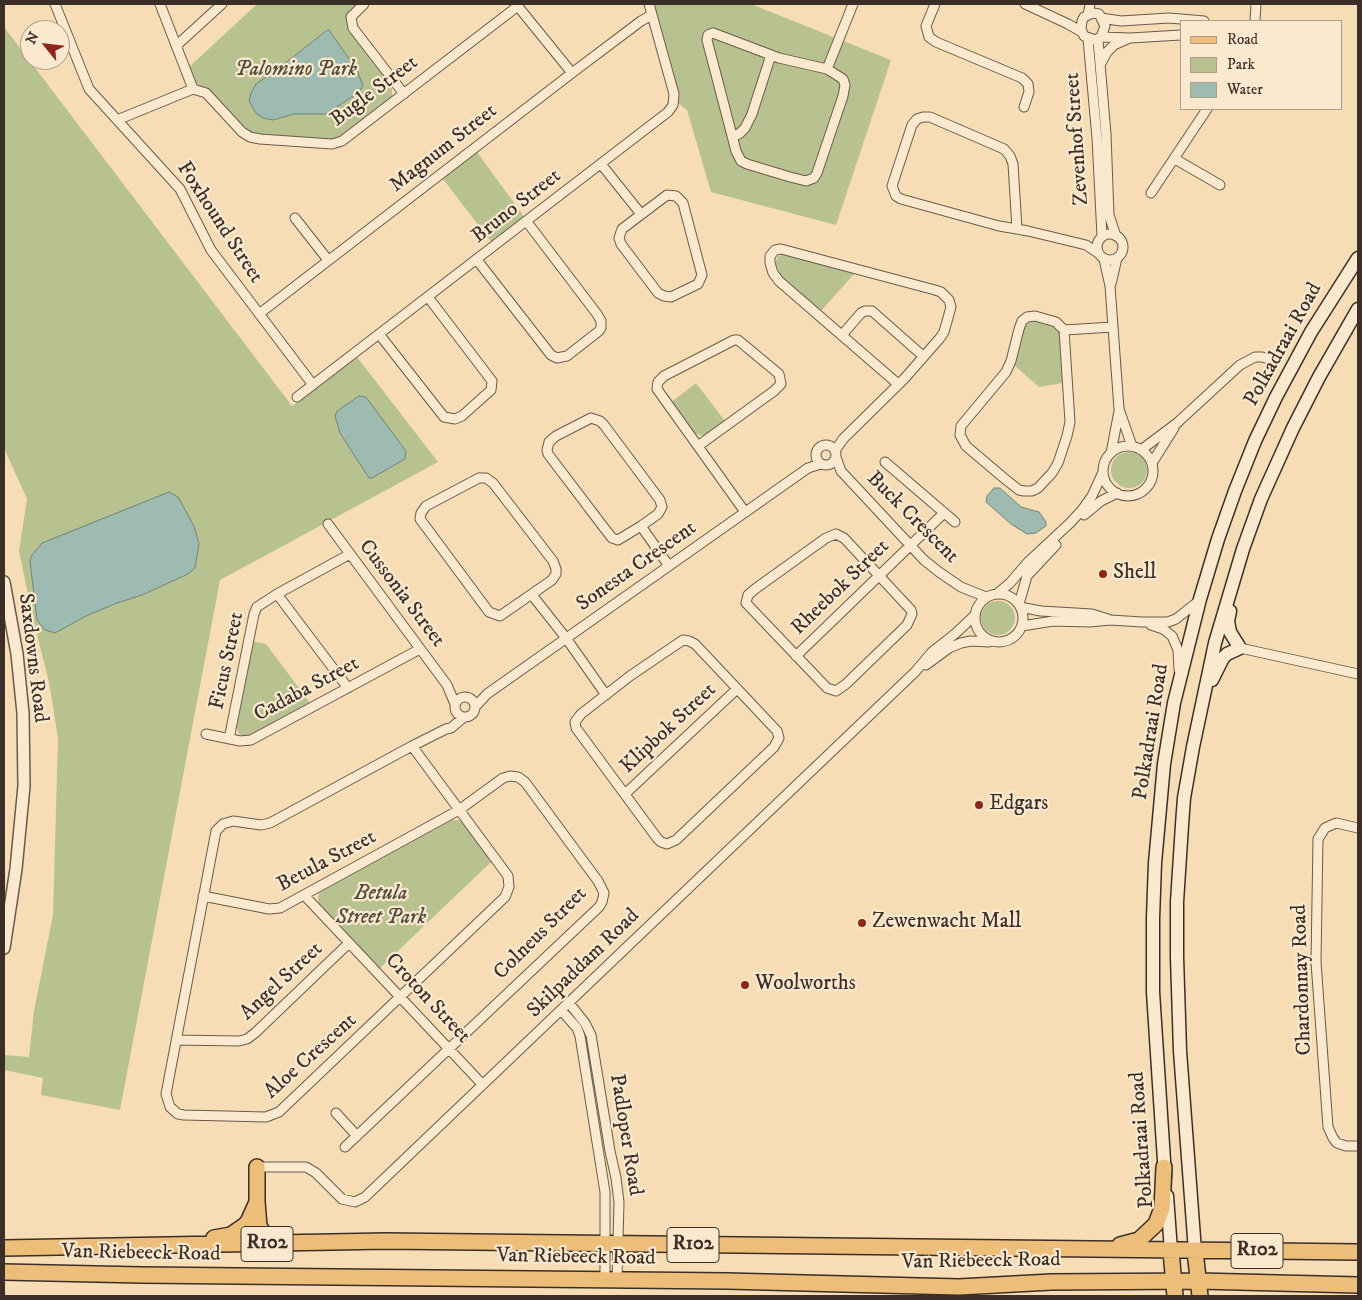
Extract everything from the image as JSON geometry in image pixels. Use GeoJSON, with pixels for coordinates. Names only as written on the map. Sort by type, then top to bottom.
{"type":"FeatureCollection","features":[{"type":"Feature","properties":{"kind":"main road","name":"Polkadraai Road"},"geometry":{"type":"LineString","coordinates":[[1171,1250],[1153,992],[1153,908],[1164,764],[1178,683],[1200,599],[1223,523],[1255,441],[1311,332],[1358,258]]}},
{"type":"Feature","properties":{"kind":"main road","name":"Polkadraai Road"},"geometry":{"type":"LineString","coordinates":[[1196,1251],[1180,1051],[1177,957],[1184,798],[1210,661],[1243,549],[1268,483],[1293,428],[1319,377],[1358,309]]}},
{"type":"Feature","properties":{"kind":"main road"},"geometry":{"type":"LineString","coordinates":[[1193,747],[1202,720],[1213,674],[1227,654],[1240,648],[1230,632],[1228,621],[1240,575],[1243,549]]}},
{"type":"Feature","properties":{"kind":"main road"},"geometry":{"type":"LineString","coordinates":[[257,1167],[258,1222],[268,1238],[278,1244]]}},
{"type":"Feature","properties":{"kind":"main road"},"geometry":{"type":"LineString","coordinates":[[1094,1250],[1132,1243],[1151,1230],[1160,1217],[1162,1208],[1164,1167]]}},
{"type":"Feature","properties":{"kind":"main road"},"geometry":{"type":"LineString","coordinates":[[163,1246],[231,1235],[248,1222],[257,1202]]}},
{"type":"Feature","properties":{"kind":"main road","name":"Van Riebeeck Road"},"geometry":{"type":"LineString","coordinates":[[4,1248],[386,1242],[1358,1252]]}},
{"type":"Feature","properties":{"kind":"main road"},"geometry":{"type":"LineString","coordinates":[[1171,1250],[1175,1289]]}},
{"type":"Feature","properties":{"kind":"main road"},"geometry":{"type":"LineString","coordinates":[[1196,1251],[1200,1289]]}},
{"type":"Feature","properties":{"kind":"main road","name":"Van Riebeeck Road"},"geometry":{"type":"LineString","coordinates":[[4,1272],[141,1276],[611,1280],[959,1286],[1051,1282],[1175,1289],[1358,1284]]}},
{"type":"Feature","properties":{"kind":"street","name":"Foxhound Street"},"geometry":{"type":"LineString","coordinates":[[55,4],[89,89],[180,189],[211,250],[313,385]]}},
{"type":"Feature","properties":{"kind":"street"},"geometry":{"type":"LineString","coordinates":[[117,120],[193,89],[160,4]]}},
{"type":"Feature","properties":{"kind":"street"},"geometry":{"type":"LineString","coordinates":[[176,46],[222,4]]}},
{"type":"Feature","properties":{"kind":"street"},"geometry":{"type":"LineString","coordinates":[[364,4],[351,17],[350,20],[353,28],[404,94]]}},
{"type":"Feature","properties":{"kind":"street","name":"Bruno Street"},"geometry":{"type":"LineString","coordinates":[[297,398],[666,115],[674,100],[673,89],[649,4]]}},
{"type":"Feature","properties":{"kind":"street"},"geometry":{"type":"LineString","coordinates":[[827,69],[851,4]]}},
{"type":"Feature","properties":{"kind":"street"},"geometry":{"type":"LineString","coordinates":[[935,4],[926,26],[929,37],[936,42],[1022,78],[1028,84],[1029,92],[1024,107]]}},
{"type":"Feature","properties":{"kind":"street"},"geometry":{"type":"LineString","coordinates":[[1025,4],[1068,24],[1085,36],[1130,38],[1180,35]]}},
{"type":"Feature","properties":{"kind":"street","name":"Zevenhof Street"},"geometry":{"type":"LineString","coordinates":[[1090,4],[1085,18],[1085,36],[1096,129],[1101,256],[1110,286],[1119,409],[1111,453]]}},
{"type":"Feature","properties":{"kind":"street"},"geometry":{"type":"LineString","coordinates":[[1094,4],[1100,16]]}},
{"type":"Feature","properties":{"kind":"street"},"geometry":{"type":"LineString","coordinates":[[1255,20],[1256,4]]}},
{"type":"Feature","properties":{"kind":"street"},"geometry":{"type":"LineString","coordinates":[[517,5],[572,73]]}},
{"type":"Feature","properties":{"kind":"street","name":"Bugle Street"},"geometry":{"type":"LineString","coordinates":[[193,89],[206,94],[242,132],[250,137],[332,144],[342,140],[404,94],[517,5]]}},
{"type":"Feature","properties":{"kind":"street","name":"Magnum Street"},"geometry":{"type":"LineString","coordinates":[[260,314],[572,73],[641,21],[652,15]]}},
{"type":"Feature","properties":{"kind":"street"},"geometry":{"type":"LineString","coordinates":[[1068,24],[1085,18],[1100,16],[1121,21],[1169,18],[1192,20]]}},
{"type":"Feature","properties":{"kind":"street","name":"Zevenhof Street"},"geometry":{"type":"LineString","coordinates":[[1100,16],[1105,26],[1100,38],[1100,68],[1110,214],[1116,236],[1123,247],[1121,254],[1117,258],[1110,286]]}},
{"type":"Feature","properties":{"kind":"street"},"geometry":{"type":"LineString","coordinates":[[713,33],[771,55],[827,69],[843,78],[845,85],[844,96],[814,178],[798,179],[747,164],[741,160],[707,40],[708,35],[713,33]]}},
{"type":"Feature","properties":{"kind":"street"},"geometry":{"type":"LineString","coordinates":[[1100,68],[1107,52],[1114,45],[1130,38]]}},
{"type":"Feature","properties":{"kind":"street"},"geometry":{"type":"LineString","coordinates":[[733,137],[746,128],[771,55]]}},
{"type":"Feature","properties":{"kind":"street"},"geometry":{"type":"LineString","coordinates":[[1150,193],[1175,159],[1206,110]]}},
{"type":"Feature","properties":{"kind":"street"},"geometry":{"type":"LineString","coordinates":[[1016,229],[1013,164],[1004,148],[930,117],[916,119],[912,125],[892,186],[896,196],[901,200],[999,226],[1086,245],[1101,256],[1112,259],[1117,258]]}},
{"type":"Feature","properties":{"kind":"street"},"geometry":{"type":"LineString","coordinates":[[1175,159],[1220,186]]}},
{"type":"Feature","properties":{"kind":"street"},"geometry":{"type":"LineString","coordinates":[[601,164],[641,214]]}},
{"type":"Feature","properties":{"kind":"street"},"geometry":{"type":"LineString","coordinates":[[667,195],[673,195],[681,200],[702,271],[702,278],[698,284],[671,298],[658,293],[619,238],[622,229],[641,214],[667,195]]}},
{"type":"Feature","properties":{"kind":"street"},"geometry":{"type":"LineString","coordinates":[[295,218],[328,260]]}},
{"type":"Feature","properties":{"kind":"street"},"geometry":{"type":"LineString","coordinates":[[477,260],[551,355],[558,358],[567,356],[601,328],[600,321],[597,314],[526,222]]}},
{"type":"Feature","properties":{"kind":"street"},"geometry":{"type":"LineString","coordinates":[[1086,245],[1111,234],[1116,236]]}},
{"type":"Feature","properties":{"kind":"street"},"geometry":{"type":"LineString","coordinates":[[833,451],[820,446],[816,450],[815,456],[824,465],[834,462],[833,451],[843,439],[898,384],[940,338],[946,326],[951,307],[949,300],[941,292],[781,249],[775,250],[770,256],[770,263],[773,273],[780,281],[898,384]]}},
{"type":"Feature","properties":{"kind":"street"},"geometry":{"type":"LineString","coordinates":[[379,334],[444,417],[455,419],[462,416],[491,390],[492,381],[428,297]]}},
{"type":"Feature","properties":{"kind":"street"},"geometry":{"type":"LineString","coordinates":[[842,335],[861,313],[872,311],[923,356]]}},
{"type":"Feature","properties":{"kind":"street"},"geometry":{"type":"LineString","coordinates":[[1064,330],[1070,422],[1067,436],[1052,473],[1032,492],[1019,490],[966,446],[960,435],[961,426],[1006,372],[1011,361],[1019,329],[1024,319],[1030,316],[1049,320],[1056,322],[1064,330],[1113,327]]}},
{"type":"Feature","properties":{"kind":"street"},"geometry":{"type":"LineString","coordinates":[[698,446],[774,391],[780,384],[779,374],[738,340],[734,340],[664,376],[657,386],[658,392],[745,512]]}},
{"type":"Feature","properties":{"kind":"street"},"geometry":{"type":"LineString","coordinates":[[1141,450],[1176,423],[1240,365],[1255,357],[1272,360]]}},
{"type":"Feature","properties":{"kind":"street","name":"Zevenhof Street"},"geometry":{"type":"LineString","coordinates":[[1119,409],[1132,446]]}},
{"type":"Feature","properties":{"kind":"street"},"geometry":{"type":"LineString","coordinates":[[591,418],[600,421],[660,500],[662,507],[658,514],[641,526],[621,539],[616,540],[612,538],[548,454],[549,442],[556,436],[591,418]]}},
{"type":"Feature","properties":{"kind":"street"},"geometry":{"type":"LineString","coordinates":[[1103,472],[1107,484],[1116,493],[1130,496],[1138,494],[1146,488],[1152,476],[1152,463],[1176,423]]}},
{"type":"Feature","properties":{"kind":"street"},"geometry":{"type":"LineString","coordinates":[[997,594],[1082,510],[1092,496],[1103,472],[1106,460],[1111,453],[1123,447],[1132,446],[1141,450],[1152,463]]}},
{"type":"Feature","properties":{"kind":"street","name":"Buck Crescent"},"geometry":{"type":"LineString","coordinates":[[833,451],[841,471],[911,545],[939,572],[961,587]]}},
{"type":"Feature","properties":{"kind":"street","name":"Sonesta Crescent"},"geometry":{"type":"LineString","coordinates":[[808,468],[815,456]]}},
{"type":"Feature","properties":{"kind":"street"},"geometry":{"type":"LineString","coordinates":[[886,462],[955,522]]}},
{"type":"Feature","properties":{"kind":"street","name":"Buck Crescent"},"geometry":{"type":"LineString","coordinates":[[824,465],[841,471]]}},
{"type":"Feature","properties":{"kind":"street","name":"Sonesta Crescent"},"geometry":{"type":"LineString","coordinates":[[469,701],[482,694],[487,694],[808,468],[824,465]]}},
{"type":"Feature","properties":{"kind":"street"},"geometry":{"type":"LineString","coordinates":[[486,478],[493,483],[555,566],[555,577],[532,595],[500,616],[491,614],[422,523],[420,516],[426,506],[474,480],[486,478]]}},
{"type":"Feature","properties":{"kind":"street"},"geometry":{"type":"LineString","coordinates":[[1020,605],[1024,582],[1030,571],[1092,507],[1116,493]]}},
{"type":"Feature","properties":{"kind":"street","name":"Rheebok Street"},"geometry":{"type":"LineString","coordinates":[[796,656],[944,513]]}},
{"type":"Feature","properties":{"kind":"street","name":"Cussonia Street"},"geometry":{"type":"LineString","coordinates":[[328,524],[447,685],[469,701]]}},
{"type":"Feature","properties":{"kind":"street"},"geometry":{"type":"LineString","coordinates":[[641,526],[669,566]]}},
{"type":"Feature","properties":{"kind":"street"},"geometry":{"type":"LineString","coordinates":[[836,534],[844,538],[879,576],[911,610],[912,617],[907,626],[846,684],[836,691],[827,688],[746,603],[750,592],[836,534]]}},
{"type":"Feature","properties":{"kind":"street","name":"Ficus Street"},"geometry":{"type":"LineString","coordinates":[[229,739],[254,614],[260,604],[350,554]]}},
{"type":"Feature","properties":{"kind":"street","name":"Saxdowns Road"},"geometry":{"type":"LineString","coordinates":[[4,582],[17,654],[23,713],[24,786],[16,869],[4,948]]}},
{"type":"Feature","properties":{"kind":"street"},"geometry":{"type":"LineString","coordinates":[[961,587],[986,597],[997,594],[1013,598],[1020,605],[1023,614],[1022,626],[1017,635],[1002,643],[991,642],[980,634],[976,628],[972,599],[961,587]]}},
{"type":"Feature","properties":{"kind":"street"},"geometry":{"type":"LineString","coordinates":[[278,594],[348,688]]}},
{"type":"Feature","properties":{"kind":"street"},"geometry":{"type":"LineString","coordinates":[[532,595],[606,694]]}},
{"type":"Feature","properties":{"kind":"street"},"geometry":{"type":"LineString","coordinates":[[975,612],[986,597]]}},
{"type":"Feature","properties":{"kind":"street"},"geometry":{"type":"LineString","coordinates":[[1022,626],[1053,621],[1168,622],[1176,619],[1200,599]]}},
{"type":"Feature","properties":{"kind":"street"},"geometry":{"type":"LineString","coordinates":[[1020,605],[1041,611],[1092,614],[1110,620]]}},
{"type":"Feature","properties":{"kind":"street","name":"Skilpaddam Road"},"geometry":{"type":"LineString","coordinates":[[257,1167],[310,1168],[342,1200],[351,1202],[365,1197],[915,672],[932,652],[956,633],[975,612]]}},
{"type":"Feature","properties":{"kind":"street"},"geometry":{"type":"LineString","coordinates":[[1142,622],[1163,629],[1172,636],[1178,650],[1178,683]]}},
{"type":"Feature","properties":{"kind":"street"},"geometry":{"type":"LineString","coordinates":[[686,640],[695,644],[737,689],[777,730],[779,738],[777,743],[683,833],[670,843],[662,842],[575,724],[576,718],[654,659],[686,640]]}},
{"type":"Feature","properties":{"kind":"street","name":"Skilpaddam Road"},"geometry":{"type":"LineString","coordinates":[[915,672],[949,648],[971,641],[991,642]]}},
{"type":"Feature","properties":{"kind":"street"},"geometry":{"type":"LineString","coordinates":[[1240,648],[1358,674]]}},
{"type":"Feature","properties":{"kind":"street","name":"Cadaba Street"},"geometry":{"type":"LineString","coordinates":[[206,734],[240,741],[251,740],[420,649]]}},
{"type":"Feature","properties":{"kind":"street","name":"Cussonia Street"},"geometry":{"type":"LineString","coordinates":[[447,685],[455,708]]}},
{"type":"Feature","properties":{"kind":"street","name":"Klipbok Street"},"geometry":{"type":"LineString","coordinates":[[625,794],[737,689]]}},
{"type":"Feature","properties":{"kind":"street"},"geometry":{"type":"LineString","coordinates":[[446,729],[458,700],[469,701],[472,715],[460,716],[455,708]]}},
{"type":"Feature","properties":{"kind":"street","name":"Aloe Crescent"},"geometry":{"type":"LineString","coordinates":[[412,746],[508,876],[509,887],[505,897],[284,1109],[266,1117],[184,1116],[174,1111],[168,1103],[166,1094],[216,830],[223,824],[233,821],[261,825],[270,823],[412,746],[451,728],[464,717]]}},
{"type":"Feature","properties":{"kind":"street","name":"Colneus Street"},"geometry":{"type":"LineString","coordinates":[[345,1147],[599,907],[604,898],[598,881],[522,779],[514,776],[503,778],[459,810]]}},
{"type":"Feature","properties":{"kind":"street","name":"Betula Street"},"geometry":{"type":"LineString","coordinates":[[203,896],[273,909],[284,906],[459,810]]}},
{"type":"Feature","properties":{"kind":"street","name":"Chardonnay Road"},"geometry":{"type":"LineString","coordinates":[[1358,828],[1336,823],[1325,828],[1318,839],[1316,962],[1328,1127],[1337,1143],[1346,1146],[1358,1146]]}},
{"type":"Feature","properties":{"kind":"street","name":"Croton Street"},"geometry":{"type":"LineString","coordinates":[[304,895],[482,1084]]}},
{"type":"Feature","properties":{"kind":"street","name":"Angel Street"},"geometry":{"type":"LineString","coordinates":[[176,1040],[239,1041],[247,1039],[255,1034],[349,943]]}},
{"type":"Feature","properties":{"kind":"street","name":"Padloper Road"},"geometry":{"type":"LineString","coordinates":[[569,1003],[585,1023],[591,1035],[616,1178],[619,1202],[612,1244],[611,1280]]}},
{"type":"Feature","properties":{"kind":"street","name":"Padloper Road"},"geometry":{"type":"LineString","coordinates":[[561,1010],[577,1028],[580,1036],[612,1244]]}},
{"type":"Feature","properties":{"kind":"street"},"geometry":{"type":"LineString","coordinates":[[336,1113],[357,1136]]}},
{"type":"Feature","properties":{"kind":"green space","name":"Palomino Park"},"geometry":{"type":"Polygon","coordinates":[[[257,4],[358,4],[348,14],[347,25],[392,86],[392,97],[342,136],[331,140],[255,135],[247,131],[207,90],[196,83],[188,68],[257,4]]]}},
{"type":"Feature","properties":{"kind":"green space"},"geometry":{"type":"Polygon","coordinates":[[[653,4],[751,4],[891,60],[836,225],[711,192],[687,110],[678,103],[678,91],[653,4]]]}},
{"type":"Feature","properties":{"kind":"green space"},"geometry":{"type":"Polygon","coordinates":[[[4,27],[20,48],[20,70],[37,70],[292,406],[357,357],[438,462],[220,580],[120,1110],[41,1095],[43,1078],[4,1070],[5,1055],[29,1057],[34,1011],[53,915],[58,738],[49,682],[19,551],[27,499],[4,448],[4,27]]]}},
{"type":"Feature","properties":{"kind":"green space"},"geometry":{"type":"Polygon","coordinates":[[[477,152],[525,218],[492,243],[443,179],[477,152]]]}},
{"type":"Feature","properties":{"kind":"green space"},"geometry":{"type":"Polygon","coordinates":[[[783,254],[855,273],[821,311],[781,276],[775,263],[778,256],[783,254]]]}},
{"type":"Feature","properties":{"kind":"green space"},"geometry":{"type":"Polygon","coordinates":[[[1033,320],[1052,324],[1059,331],[1063,383],[1039,387],[1014,365],[1025,325],[1033,320]]]}},
{"type":"Feature","properties":{"kind":"green space"},"geometry":{"type":"Polygon","coordinates":[[[696,383],[725,421],[703,436],[693,433],[670,403],[696,383]]]}},
{"type":"Feature","properties":{"kind":"green space"},"geometry":{"type":"Polygon","coordinates":[[[1129,452],[1136,453],[1142,457],[1146,463],[1146,477],[1142,483],[1136,487],[1129,488],[1122,487],[1116,483],[1112,477],[1111,470],[1112,463],[1116,457],[1122,453],[1129,452]]]}},
{"type":"Feature","properties":{"kind":"green space"},"geometry":{"type":"Polygon","coordinates":[[[998,601],[1005,602],[1010,606],[1014,611],[1014,625],[1010,630],[1005,634],[998,635],[991,634],[986,630],[982,625],[981,618],[982,611],[986,606],[991,602],[998,601]]]}},
{"type":"Feature","properties":{"kind":"green space"},"geometry":{"type":"Polygon","coordinates":[[[252,641],[266,644],[311,704],[250,737],[244,737],[239,734],[236,726],[252,641]]]}},
{"type":"Feature","properties":{"kind":"green space","name":"Betula Street Park"},"geometry":{"type":"Polygon","coordinates":[[[452,820],[459,820],[465,824],[492,861],[379,969],[318,904],[319,893],[452,820]]]}},
{"type":"Feature","properties":{"kind":"water"},"geometry":{"type":"Polygon","coordinates":[[[329,30],[357,70],[363,86],[358,93],[326,114],[294,114],[273,120],[263,118],[256,113],[249,101],[256,84],[329,30]]]}},
{"type":"Feature","properties":{"kind":"water"},"geometry":{"type":"Polygon","coordinates":[[[359,396],[366,397],[406,451],[405,459],[372,478],[369,478],[340,433],[335,416],[337,411],[359,396]]]}},
{"type":"Feature","properties":{"kind":"water"},"geometry":{"type":"Polygon","coordinates":[[[994,488],[1000,488],[1021,507],[1039,512],[1046,522],[1046,526],[1036,533],[1027,534],[1011,524],[986,502],[987,496],[994,488]]]}},
{"type":"Feature","properties":{"kind":"water"},"geometry":{"type":"Polygon","coordinates":[[[169,492],[178,497],[194,526],[199,544],[195,568],[188,574],[142,595],[86,616],[55,633],[45,630],[37,620],[30,561],[32,555],[42,543],[169,492]]]}},
{"type":"Feature","properties":{"kind":"place","name":"Shell"},"geometry":{"type":"Point","coordinates":[1103,574]}},
{"type":"Feature","properties":{"kind":"place","name":"Edgars"},"geometry":{"type":"Point","coordinates":[979,805]}},
{"type":"Feature","properties":{"kind":"place","name":"Zewenwacht Mall"},"geometry":{"type":"Point","coordinates":[862,923]}},
{"type":"Feature","properties":{"kind":"place","name":"Woolworths"},"geometry":{"type":"Point","coordinates":[745,985]}}]}
